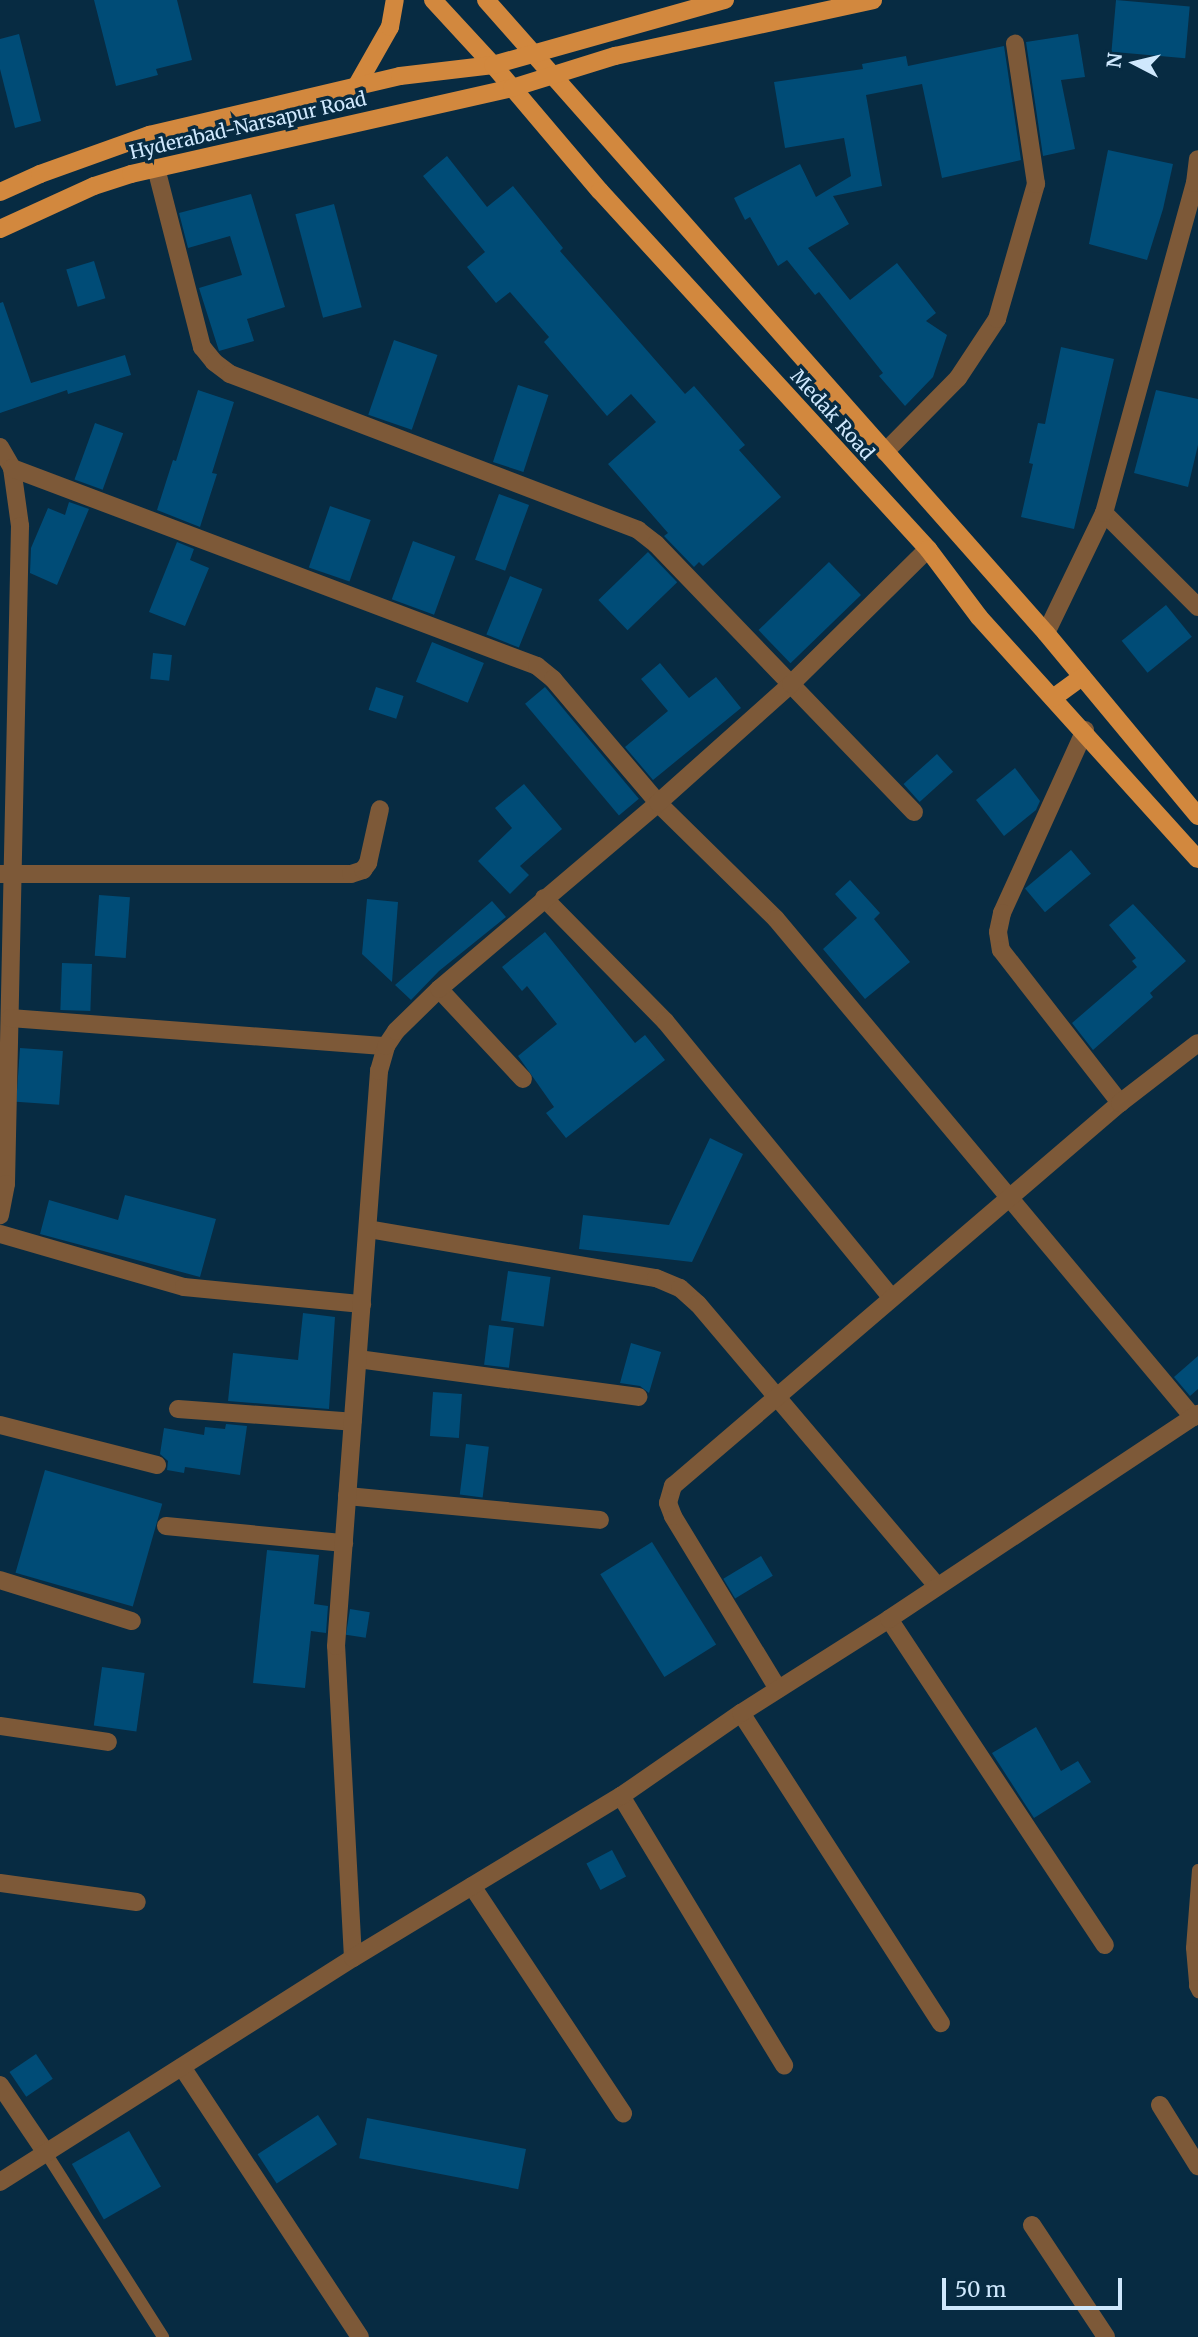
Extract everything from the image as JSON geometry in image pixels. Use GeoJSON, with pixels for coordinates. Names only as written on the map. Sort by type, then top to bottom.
{"type":"FeatureCollection","features":[{"type":"Feature","properties":{"kind":"main road"},"geometry":{"type":"LineString","coordinates":[[357,85],[390,27],[395,0]]}},
{"type":"Feature","properties":{"kind":"main road","name":"Medak Road"},"geometry":{"type":"LineString","coordinates":[[433,0],[493,65],[600,191],[928,549],[979,617],[1085,730],[1198,859]]}},
{"type":"Feature","properties":{"kind":"main road"},"geometry":{"type":"LineString","coordinates":[[486,0],[537,54],[1046,634],[1198,816]]}},
{"type":"Feature","properties":{"kind":"main road","name":"Hyderabad-Narsapur Road"},"geometry":{"type":"LineString","coordinates":[[0,192],[40,174],[149,135],[400,76],[493,65],[726,0]]}},
{"type":"Feature","properties":{"kind":"main road","name":"Hyderabad-Narsapur Road"},"geometry":{"type":"LineString","coordinates":[[0,229],[94,186],[156,168],[512,88],[615,56],[873,0]]}},
{"type":"Feature","properties":{"kind":"main road"},"geometry":{"type":"LineString","coordinates":[[1053,698],[1082,677]]}},
{"type":"Feature","properties":{"kind":"street"},"geometry":{"type":"LineString","coordinates":[[885,453],[958,378],[997,319],[1036,184],[1016,44]]}},
{"type":"Feature","properties":{"kind":"street"},"geometry":{"type":"LineString","coordinates":[[1046,634],[1104,513],[1195,183],[1198,159]]}},
{"type":"Feature","properties":{"kind":"street"},"geometry":{"type":"LineString","coordinates":[[156,168],[202,347],[214,362],[230,374],[638,530],[656,544],[914,812]]}},
{"type":"Feature","properties":{"kind":"street"},"geometry":{"type":"LineString","coordinates":[[0,447],[12,468],[20,526],[8,643],[6,874],[10,1018],[6,1184],[0,1215]]}},
{"type":"Feature","properties":{"kind":"street"},"geometry":{"type":"LineString","coordinates":[[0,2182],[353,1958],[621,1796],[741,1713],[1196,1416],[1008,1199],[776,919],[658,803],[553,679],[537,666],[12,468]]}},
{"type":"Feature","properties":{"kind":"street"},"geometry":{"type":"LineString","coordinates":[[1104,513],[1198,607]]}},
{"type":"Feature","properties":{"kind":"street"},"geometry":{"type":"LineString","coordinates":[[353,1958],[336,1673],[379,1071],[386,1046],[396,1031],[439,989],[658,803],[791,684],[928,549]]}},
{"type":"Feature","properties":{"kind":"street"},"geometry":{"type":"LineString","coordinates":[[1085,730],[1002,913],[998,932],[1001,950],[1121,1103]]}},
{"type":"Feature","properties":{"kind":"street"},"geometry":{"type":"LineString","coordinates":[[6,874],[351,874],[363,870],[368,863],[380,809]]}},
{"type":"Feature","properties":{"kind":"street"},"geometry":{"type":"LineString","coordinates":[[544,898],[665,1021],[892,1298]]}},
{"type":"Feature","properties":{"kind":"street"},"geometry":{"type":"LineString","coordinates":[[439,989],[523,1079]]}},
{"type":"Feature","properties":{"kind":"street"},"geometry":{"type":"LineString","coordinates":[[10,1018],[386,1046]]}},
{"type":"Feature","properties":{"kind":"street"},"geometry":{"type":"LineString","coordinates":[[778,1689],[673,1516],[668,1503],[673,1486],[1121,1103],[1198,1043]]}},
{"type":"Feature","properties":{"kind":"street"},"geometry":{"type":"LineString","coordinates":[[368,1228],[656,1278],[680,1288],[698,1304],[936,1585]]}},
{"type":"Feature","properties":{"kind":"street"},"geometry":{"type":"LineString","coordinates":[[0,1234],[184,1287],[362,1304]]}},
{"type":"Feature","properties":{"kind":"street"},"geometry":{"type":"LineString","coordinates":[[358,1359],[638,1397]]}},
{"type":"Feature","properties":{"kind":"street"},"geometry":{"type":"LineString","coordinates":[[178,1409],[353,1422]]}},
{"type":"Feature","properties":{"kind":"street"},"geometry":{"type":"LineString","coordinates":[[0,1425],[157,1465]]}},
{"type":"Feature","properties":{"kind":"street"},"geometry":{"type":"LineString","coordinates":[[347,1496],[600,1520]]}},
{"type":"Feature","properties":{"kind":"street"},"geometry":{"type":"LineString","coordinates":[[166,1525],[344,1543]]}},
{"type":"Feature","properties":{"kind":"street"},"geometry":{"type":"LineString","coordinates":[[0,1580],[132,1621]]}},
{"type":"Feature","properties":{"kind":"street"},"geometry":{"type":"LineString","coordinates":[[888,1619],[1105,1945]]}},
{"type":"Feature","properties":{"kind":"street"},"geometry":{"type":"LineString","coordinates":[[741,1713],[941,2023]]}},
{"type":"Feature","properties":{"kind":"street"},"geometry":{"type":"LineString","coordinates":[[0,1726],[108,1742]]}},
{"type":"Feature","properties":{"kind":"street"},"geometry":{"type":"LineString","coordinates":[[621,1796],[784,2066]]}},
{"type":"Feature","properties":{"kind":"street"},"geometry":{"type":"LineString","coordinates":[[0,1884],[137,1902]]}},
{"type":"Feature","properties":{"kind":"street"},"geometry":{"type":"LineString","coordinates":[[472,1886],[623,2113]]}},
{"type":"Feature","properties":{"kind":"street"},"geometry":{"type":"LineString","coordinates":[[182,2067],[360,2337]]}},
{"type":"Feature","properties":{"kind":"street"},"geometry":{"type":"LineString","coordinates":[[0,2085],[46,2153]]}},
{"type":"Feature","properties":{"kind":"street"},"geometry":{"type":"LineString","coordinates":[[1160,2105],[1198,2166]]}},
{"type":"Feature","properties":{"kind":"street"},"geometry":{"type":"LineString","coordinates":[[1032,2225],[1106,2337]]}},
{"type":"Feature","properties":{"kind":"lane"},"geometry":{"type":"LineString","coordinates":[[1198,1870],[1192,1948],[1195,1986],[1198,1992]]}},
{"type":"Feature","properties":{"kind":"lane"},"geometry":{"type":"LineString","coordinates":[[46,2153],[163,2337]]}},
{"type":"Feature","properties":{"kind":"building"},"geometry":{"type":"Polygon","coordinates":[[[94,0],[177,0],[192,60],[156,69],[158,75],[116,86],[94,0]]]}},
{"type":"Feature","properties":{"kind":"building"},"geometry":{"type":"Polygon","coordinates":[[[1116,0],[1190,6],[1185,58],[1111,52],[1116,0]]]}},
{"type":"Feature","properties":{"kind":"building"},"geometry":{"type":"Polygon","coordinates":[[[19,34],[41,121],[15,128],[0,69],[0,39],[19,34]]]}},
{"type":"Feature","properties":{"kind":"building"},"geometry":{"type":"Polygon","coordinates":[[[1078,34],[1085,77],[1061,80],[1075,149],[1043,156],[1026,42],[1078,34]]]}},
{"type":"Feature","properties":{"kind":"building"},"geometry":{"type":"Polygon","coordinates":[[[1004,46],[1021,160],[942,178],[922,84],[866,95],[882,186],[833,196],[849,224],[808,248],[850,300],[897,263],[936,313],[926,321],[947,335],[933,377],[905,406],[879,376],[883,373],[819,292],[815,295],[787,260],[778,266],[750,217],[745,220],[734,198],[800,164],[816,197],[851,176],[844,138],[785,148],[774,82],[863,69],[862,64],[906,56],[908,66],[1004,46]]]}},
{"type":"Feature","properties":{"kind":"building"},"geometry":{"type":"Polygon","coordinates":[[[1108,150],[1173,164],[1163,209],[1147,260],[1089,244],[1108,150]]]}},
{"type":"Feature","properties":{"kind":"building"},"geometry":{"type":"Polygon","coordinates":[[[447,156],[487,207],[513,186],[563,248],[560,251],[685,394],[694,386],[745,445],[739,450],[781,497],[703,566],[699,562],[694,567],[664,536],[668,533],[608,464],[656,422],[631,394],[607,416],[544,342],[549,337],[510,292],[496,303],[467,267],[485,252],[423,176],[447,156]]]}},
{"type":"Feature","properties":{"kind":"building"},"geometry":{"type":"Polygon","coordinates":[[[251,194],[285,307],[247,319],[254,341],[219,351],[199,288],[242,275],[230,236],[188,248],[179,213],[251,194]]]}},
{"type":"Feature","properties":{"kind":"building"},"geometry":{"type":"Polygon","coordinates":[[[334,204],[362,307],[323,318],[295,214],[334,204]]]}},
{"type":"Feature","properties":{"kind":"building"},"geometry":{"type":"Polygon","coordinates":[[[94,261],[105,298],[78,307],[66,269],[94,261]]]}},
{"type":"Feature","properties":{"kind":"building"},"geometry":{"type":"Polygon","coordinates":[[[3,302],[31,383],[125,355],[131,375],[68,394],[67,390],[0,413],[0,303],[3,302]]]}},
{"type":"Feature","properties":{"kind":"building"},"geometry":{"type":"Polygon","coordinates":[[[394,340],[437,355],[412,430],[368,415],[394,340]]]}},
{"type":"Feature","properties":{"kind":"building"},"geometry":{"type":"Polygon","coordinates":[[[1061,347],[1114,359],[1074,529],[1021,517],[1033,464],[1029,463],[1038,423],[1045,424],[1061,347]]]}},
{"type":"Feature","properties":{"kind":"building"},"geometry":{"type":"Polygon","coordinates":[[[518,385],[548,395],[523,472],[493,462],[518,385]]]}},
{"type":"Feature","properties":{"kind":"building"},"geometry":{"type":"Polygon","coordinates":[[[198,390],[234,402],[212,473],[217,474],[200,527],[157,510],[173,460],[176,461],[198,390]]]}},
{"type":"Feature","properties":{"kind":"building"},"geometry":{"type":"Polygon","coordinates":[[[1156,390],[1198,399],[1198,445],[1188,487],[1134,473],[1156,390]]]}},
{"type":"Feature","properties":{"kind":"building"},"geometry":{"type":"Polygon","coordinates":[[[95,423],[123,433],[103,490],[74,479],[95,423]]]}},
{"type":"Feature","properties":{"kind":"building"},"geometry":{"type":"Polygon","coordinates":[[[499,494],[529,505],[505,571],[475,560],[499,494]]]}},
{"type":"Feature","properties":{"kind":"building"},"geometry":{"type":"Polygon","coordinates":[[[69,502],[89,509],[57,585],[30,573],[31,548],[48,508],[65,515],[69,502]]]}},
{"type":"Feature","properties":{"kind":"building"},"geometry":{"type":"Polygon","coordinates":[[[330,506],[371,520],[349,581],[309,567],[330,506]]]}},
{"type":"Feature","properties":{"kind":"building"},"geometry":{"type":"Polygon","coordinates":[[[413,541],[455,556],[434,615],[392,599],[413,541]]]}},
{"type":"Feature","properties":{"kind":"building"},"geometry":{"type":"Polygon","coordinates":[[[177,542],[194,549],[190,560],[209,568],[185,626],[149,612],[177,542]]]}},
{"type":"Feature","properties":{"kind":"building"},"geometry":{"type":"Polygon","coordinates":[[[648,552],[677,582],[628,630],[598,600],[648,552]]]}},
{"type":"Feature","properties":{"kind":"building"},"geometry":{"type":"Polygon","coordinates":[[[829,562],[861,595],[790,663],[759,630],[829,562]]]}},
{"type":"Feature","properties":{"kind":"building"},"geometry":{"type":"Polygon","coordinates":[[[510,576],[542,589],[519,648],[486,634],[510,576]]]}},
{"type":"Feature","properties":{"kind":"building"},"geometry":{"type":"Polygon","coordinates":[[[1166,605],[1192,637],[1148,673],[1122,641],[1166,605]]]}},
{"type":"Feature","properties":{"kind":"building"},"geometry":{"type":"Polygon","coordinates":[[[432,642],[484,663],[468,703],[416,682],[432,642]]]}},
{"type":"Feature","properties":{"kind":"building"},"geometry":{"type":"Polygon","coordinates":[[[153,653],[172,655],[169,681],[150,679],[153,653]]]}},
{"type":"Feature","properties":{"kind":"building"},"geometry":{"type":"Polygon","coordinates":[[[660,663],[689,698],[716,677],[741,708],[653,780],[625,747],[668,711],[641,679],[660,663]]]}},
{"type":"Feature","properties":{"kind":"building"},"geometry":{"type":"Polygon","coordinates":[[[376,687],[404,696],[396,719],[369,710],[376,687]]]}},
{"type":"Feature","properties":{"kind":"building"},"geometry":{"type":"Polygon","coordinates":[[[545,687],[639,799],[619,816],[525,704],[545,687]]]}},
{"type":"Feature","properties":{"kind":"building"},"geometry":{"type":"Polygon","coordinates":[[[937,754],[953,772],[920,802],[904,784],[937,754]]]}},
{"type":"Feature","properties":{"kind":"building"},"geometry":{"type":"Polygon","coordinates":[[[1015,768],[1040,801],[1036,810],[1004,836],[976,800],[1015,768]]]}},
{"type":"Feature","properties":{"kind":"building"},"geometry":{"type":"Polygon","coordinates":[[[524,784],[562,829],[520,866],[529,875],[510,894],[478,861],[512,828],[495,808],[524,784]]]}},
{"type":"Feature","properties":{"kind":"building"},"geometry":{"type":"Polygon","coordinates":[[[1071,850],[1091,874],[1045,912],[1025,889],[1071,850]]]}},
{"type":"Feature","properties":{"kind":"building"},"geometry":{"type":"Polygon","coordinates":[[[850,880],[880,913],[874,919],[910,962],[865,999],[823,949],[857,918],[835,894],[850,880]]]}},
{"type":"Feature","properties":{"kind":"building"},"geometry":{"type":"Polygon","coordinates":[[[99,895],[130,897],[126,958],[95,956],[99,895]]]}},
{"type":"Feature","properties":{"kind":"building"},"geometry":{"type":"Polygon","coordinates":[[[367,899],[398,902],[392,982],[362,954],[367,899]]]}},
{"type":"Feature","properties":{"kind":"building"},"geometry":{"type":"Polygon","coordinates":[[[492,901],[506,917],[439,971],[411,1000],[395,985],[492,901]]]}},
{"type":"Feature","properties":{"kind":"building"},"geometry":{"type":"Polygon","coordinates":[[[1133,904],[1186,961],[1150,993],[1153,997],[1093,1050],[1072,1023],[1137,967],[1132,961],[1136,958],[1109,925],[1133,904]]]}},
{"type":"Feature","properties":{"kind":"building"},"geometry":{"type":"Polygon","coordinates":[[[545,932],[635,1043],[645,1035],[665,1060],[566,1138],[546,1113],[554,1107],[518,1056],[557,1024],[527,986],[522,991],[502,967],[545,932]]]}},
{"type":"Feature","properties":{"kind":"building"},"geometry":{"type":"Polygon","coordinates":[[[62,963],[92,964],[90,1011],[60,1010],[62,963]]]}},
{"type":"Feature","properties":{"kind":"building"},"geometry":{"type":"Polygon","coordinates":[[[20,1048],[63,1051],[59,1105],[16,1102],[20,1048]]]}},
{"type":"Feature","properties":{"kind":"building"},"geometry":{"type":"Polygon","coordinates":[[[710,1138],[743,1154],[692,1262],[579,1249],[583,1215],[669,1225],[710,1138]]]}},
{"type":"Feature","properties":{"kind":"building"},"geometry":{"type":"Polygon","coordinates":[[[125,1195],[216,1219],[200,1277],[40,1234],[49,1200],[118,1220],[125,1195]]]}},
{"type":"Feature","properties":{"kind":"building"},"geometry":{"type":"Polygon","coordinates":[[[508,1271],[551,1277],[544,1326],[501,1321],[508,1271]]]}},
{"type":"Feature","properties":{"kind":"building"},"geometry":{"type":"Polygon","coordinates":[[[303,1313],[335,1317],[329,1409],[228,1401],[233,1353],[298,1360],[303,1313]]]}},
{"type":"Feature","properties":{"kind":"building"},"geometry":{"type":"Polygon","coordinates":[[[489,1325],[514,1328],[509,1368],[484,1365],[489,1325]]]}},
{"type":"Feature","properties":{"kind":"building"},"geometry":{"type":"Polygon","coordinates":[[[631,1343],[661,1352],[649,1393],[640,1386],[620,1383],[631,1343]]]}},
{"type":"Feature","properties":{"kind":"building"},"geometry":{"type":"Polygon","coordinates":[[[1198,1356],[1198,1389],[1190,1396],[1174,1377],[1198,1356]]]}},
{"type":"Feature","properties":{"kind":"building"},"geometry":{"type":"Polygon","coordinates":[[[433,1392],[462,1394],[459,1438],[430,1436],[433,1392]]]}},
{"type":"Feature","properties":{"kind":"building"},"geometry":{"type":"Polygon","coordinates":[[[226,1424],[247,1426],[240,1475],[185,1467],[184,1473],[167,1470],[168,1461],[160,1454],[164,1428],[204,1435],[205,1427],[225,1429],[226,1424]]]}},
{"type":"Feature","properties":{"kind":"building"},"geometry":{"type":"Polygon","coordinates":[[[466,1444],[489,1447],[483,1497],[460,1495],[466,1444]]]}},
{"type":"Feature","properties":{"kind":"building"},"geometry":{"type":"Polygon","coordinates":[[[45,1470],[162,1504],[133,1606],[16,1573],[45,1470]]]}},
{"type":"Feature","properties":{"kind":"building"},"geometry":{"type":"Polygon","coordinates":[[[652,1542],[716,1645],[664,1677],[600,1574],[652,1542]]]}},
{"type":"Feature","properties":{"kind":"building"},"geometry":{"type":"Polygon","coordinates":[[[267,1550],[319,1555],[314,1604],[328,1606],[326,1633],[311,1631],[305,1688],[253,1683],[267,1550]]]}},
{"type":"Feature","properties":{"kind":"building"},"geometry":{"type":"Polygon","coordinates":[[[761,1556],[773,1576],[735,1598],[723,1579],[761,1556]]]}},
{"type":"Feature","properties":{"kind":"building"},"geometry":{"type":"Polygon","coordinates":[[[350,1609],[370,1612],[366,1638],[346,1635],[350,1609]]]}},
{"type":"Feature","properties":{"kind":"building"},"geometry":{"type":"Polygon","coordinates":[[[102,1667],[145,1673],[136,1731],[94,1725],[102,1667]]]}},
{"type":"Feature","properties":{"kind":"building"},"geometry":{"type":"Polygon","coordinates":[[[1036,1727],[1061,1771],[1078,1761],[1091,1782],[1034,1818],[992,1753],[1036,1727]]]}},
{"type":"Feature","properties":{"kind":"building"},"geometry":{"type":"Polygon","coordinates":[[[612,1850],[626,1876],[600,1890],[586,1864],[612,1850]]]}},
{"type":"Feature","properties":{"kind":"building"},"geometry":{"type":"Polygon","coordinates":[[[36,2054],[53,2079],[26,2097],[9,2072],[36,2054]]]}},
{"type":"Feature","properties":{"kind":"building"},"geometry":{"type":"Polygon","coordinates":[[[318,2115],[337,2144],[277,2184],[258,2154],[318,2115]]]}},
{"type":"Feature","properties":{"kind":"building"},"geometry":{"type":"Polygon","coordinates":[[[367,2118],[526,2149],[518,2189],[359,2158],[367,2118]]]}},
{"type":"Feature","properties":{"kind":"building"},"geometry":{"type":"Polygon","coordinates":[[[129,2131],[161,2186],[104,2219],[72,2164],[129,2131]]]}}]}
